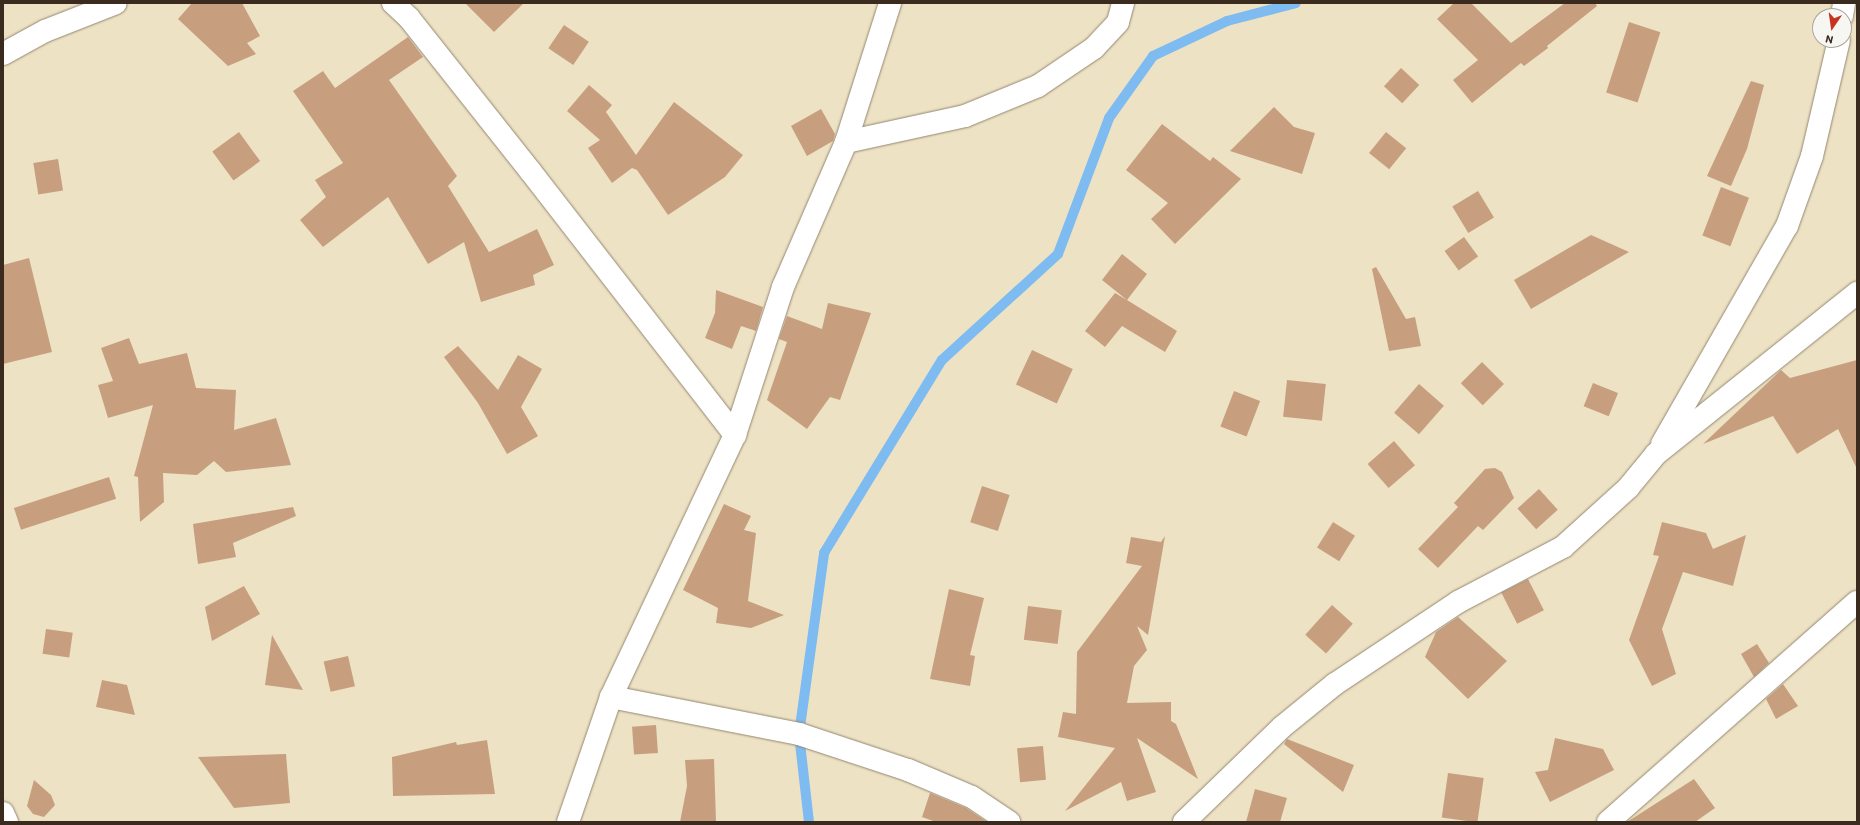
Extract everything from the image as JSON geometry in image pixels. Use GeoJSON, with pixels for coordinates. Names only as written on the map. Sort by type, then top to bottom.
{"type":"FeatureCollection","features":[{"type":"Feature","properties":{"kind":"street"},"geometry":{"type":"LineString","coordinates":[[3,54],[45,31],[116,3]]}},
{"type":"Feature","properties":{"kind":"street"},"geometry":{"type":"LineString","coordinates":[[393,3],[409,18],[511,147],[735,436]]}},
{"type":"Feature","properties":{"kind":"street"},"geometry":{"type":"LineString","coordinates":[[568,822],[611,697],[735,436],[784,286],[846,142],[890,3]]}},
{"type":"Feature","properties":{"kind":"street"},"geometry":{"type":"LineString","coordinates":[[846,142],[965,116],[1038,86],[1094,48],[1118,22],[1123,3]]}},
{"type":"Feature","properties":{"kind":"street"},"geometry":{"type":"LineString","coordinates":[[1184,822],[1282,727],[1335,684],[1458,602],[1563,547],[1628,488],[1656,454],[1787,226],[1812,156],[1837,48]]}},
{"type":"Feature","properties":{"kind":"street"},"geometry":{"type":"LineString","coordinates":[[1656,454],[1857,292]]}},
{"type":"Feature","properties":{"kind":"street"},"geometry":{"type":"LineString","coordinates":[[1608,822],[1857,602]]}},
{"type":"Feature","properties":{"kind":"street"},"geometry":{"type":"LineString","coordinates":[[611,697],[799,734],[923,776],[972,797],[1009,822]]}},
{"type":"Feature","properties":{"kind":"street"},"geometry":{"type":"LineString","coordinates":[[3,813],[7,822]]}},
{"type":"Feature","properties":{"kind":"building"},"geometry":{"type":"Polygon","coordinates":[[[192,3],[242,3],[260,36],[247,43],[256,54],[228,66],[178,19],[192,3]]]}},
{"type":"Feature","properties":{"kind":"building"},"geometry":{"type":"Polygon","coordinates":[[[465,3],[524,3],[494,32],[465,3]]]}},
{"type":"Feature","properties":{"kind":"building"},"geometry":{"type":"Polygon","coordinates":[[[1454,3],[1471,3],[1511,43],[1565,3],[1595,3],[1597,6],[1547,46],[1548,48],[1524,66],[1521,63],[1472,103],[1453,80],[1478,60],[1437,19],[1454,3]]]}},
{"type":"Feature","properties":{"kind":"building"},"geometry":{"type":"Polygon","coordinates":[[[1629,22],[1660,32],[1638,103],[1606,92],[1629,22]]]}},
{"type":"Feature","properties":{"kind":"building"},"geometry":{"type":"Polygon","coordinates":[[[564,25],[589,42],[573,65],[548,48],[564,25]]]}},
{"type":"Feature","properties":{"kind":"building"},"geometry":{"type":"Polygon","coordinates":[[[408,37],[423,57],[389,80],[457,176],[448,186],[489,252],[537,229],[554,265],[533,275],[535,285],[481,302],[464,242],[428,264],[388,197],[323,247],[300,220],[326,197],[315,180],[343,163],[293,91],[323,71],[335,88],[408,37]]]}},
{"type":"Feature","properties":{"kind":"building"},"geometry":{"type":"Polygon","coordinates":[[[1401,68],[1419,85],[1402,103],[1384,86],[1401,68]]]}},
{"type":"Feature","properties":{"kind":"building"},"geometry":{"type":"Polygon","coordinates":[[[1751,81],[1764,85],[1747,149],[1731,186],[1707,176],[1751,81]]]}},
{"type":"Feature","properties":{"kind":"building"},"geometry":{"type":"Polygon","coordinates":[[[589,85],[612,105],[606,112],[636,155],[674,102],[743,155],[725,177],[668,215],[637,170],[632,168],[612,183],[588,148],[600,140],[567,111],[589,85]]]}},
{"type":"Feature","properties":{"kind":"building"},"geometry":{"type":"Polygon","coordinates":[[[1274,107],[1294,127],[1315,133],[1302,174],[1230,151],[1274,107]]]}},
{"type":"Feature","properties":{"kind":"building"},"geometry":{"type":"Polygon","coordinates":[[[821,109],[835,134],[833,141],[807,156],[791,126],[821,109]]]}},
{"type":"Feature","properties":{"kind":"building"},"geometry":{"type":"Polygon","coordinates":[[[1162,124],[1210,161],[1213,157],[1241,179],[1175,244],[1151,219],[1168,203],[1126,170],[1162,124]]]}},
{"type":"Feature","properties":{"kind":"building"},"geometry":{"type":"Polygon","coordinates":[[[239,132],[260,161],[233,181],[212,151],[239,132]]]}},
{"type":"Feature","properties":{"kind":"building"},"geometry":{"type":"Polygon","coordinates":[[[1386,132],[1406,148],[1389,169],[1369,153],[1386,132]]]}},
{"type":"Feature","properties":{"kind":"building"},"geometry":{"type":"Polygon","coordinates":[[[58,159],[63,191],[38,195],[33,163],[58,159]]]}},
{"type":"Feature","properties":{"kind":"building"},"geometry":{"type":"Polygon","coordinates":[[[1721,187],[1749,198],[1730,246],[1702,236],[1721,187]]]}},
{"type":"Feature","properties":{"kind":"building"},"geometry":{"type":"Polygon","coordinates":[[[1478,191],[1494,218],[1468,233],[1452,206],[1478,191]]]}},
{"type":"Feature","properties":{"kind":"building"},"geometry":{"type":"Polygon","coordinates":[[[1591,235],[1629,252],[1531,309],[1514,280],[1591,235]]]}},
{"type":"Feature","properties":{"kind":"building"},"geometry":{"type":"Polygon","coordinates":[[[1464,237],[1478,256],[1459,271],[1445,251],[1464,237]]]}},
{"type":"Feature","properties":{"kind":"building"},"geometry":{"type":"Polygon","coordinates":[[[1122,254],[1147,274],[1127,300],[1102,280],[1122,254]]]}},
{"type":"Feature","properties":{"kind":"building"},"geometry":{"type":"Polygon","coordinates":[[[29,258],[52,352],[3,364],[3,265],[29,258]]]}},
{"type":"Feature","properties":{"kind":"building"},"geometry":{"type":"Polygon","coordinates":[[[1376,267],[1406,319],[1415,317],[1421,346],[1389,351],[1372,269],[1376,267]]]}},
{"type":"Feature","properties":{"kind":"building"},"geometry":{"type":"Polygon","coordinates":[[[716,290],[763,307],[756,331],[741,326],[732,349],[705,338],[715,313],[716,290]]]}},
{"type":"Feature","properties":{"kind":"building"},"geometry":{"type":"Polygon","coordinates":[[[1115,293],[1177,331],[1165,352],[1122,326],[1105,347],[1085,331],[1115,293]]]}},
{"type":"Feature","properties":{"kind":"building"},"geometry":{"type":"Polygon","coordinates":[[[828,303],[871,313],[840,400],[830,397],[807,429],[767,400],[787,342],[779,339],[787,316],[822,329],[828,303]]]}},
{"type":"Feature","properties":{"kind":"building"},"geometry":{"type":"Polygon","coordinates":[[[129,338],[139,364],[187,353],[196,388],[236,390],[234,430],[276,418],[291,465],[226,472],[214,461],[197,475],[163,473],[164,502],[140,522],[138,477],[134,476],[153,405],[108,418],[98,385],[113,381],[101,348],[129,338]]]}},
{"type":"Feature","properties":{"kind":"building"},"geometry":{"type":"Polygon","coordinates":[[[458,346],[498,390],[518,355],[542,369],[521,407],[538,436],[507,454],[478,403],[444,357],[458,346]]]}},
{"type":"Feature","properties":{"kind":"building"},"geometry":{"type":"Polygon","coordinates":[[[1032,350],[1073,369],[1057,403],[1016,384],[1032,350]]]}},
{"type":"Feature","properties":{"kind":"building"},"geometry":{"type":"Polygon","coordinates":[[[1857,360],[1857,469],[1838,429],[1797,454],[1773,416],[1703,444],[1781,370],[1790,378],[1857,360]]]}},
{"type":"Feature","properties":{"kind":"building"},"geometry":{"type":"Polygon","coordinates":[[[1482,362],[1504,384],[1483,405],[1461,383],[1482,362]]]}},
{"type":"Feature","properties":{"kind":"building"},"geometry":{"type":"Polygon","coordinates":[[[1287,380],[1326,384],[1322,421],[1283,417],[1287,380]]]}},
{"type":"Feature","properties":{"kind":"building"},"geometry":{"type":"Polygon","coordinates":[[[1593,383],[1618,393],[1609,416],[1584,406],[1593,383]]]}},
{"type":"Feature","properties":{"kind":"building"},"geometry":{"type":"Polygon","coordinates":[[[1419,384],[1444,406],[1419,434],[1394,413],[1419,384]]]}},
{"type":"Feature","properties":{"kind":"building"},"geometry":{"type":"Polygon","coordinates":[[[1234,391],[1260,401],[1247,437],[1220,426],[1234,391]]]}},
{"type":"Feature","properties":{"kind":"building"},"geometry":{"type":"Polygon","coordinates":[[[1394,441],[1415,465],[1389,488],[1368,464],[1394,441]]]}},
{"type":"Feature","properties":{"kind":"building"},"geometry":{"type":"Polygon","coordinates":[[[1495,468],[1502,472],[1514,498],[1483,530],[1478,526],[1438,568],[1418,549],[1458,507],[1454,503],[1485,469],[1495,468]]]}},
{"type":"Feature","properties":{"kind":"building"},"geometry":{"type":"Polygon","coordinates":[[[109,477],[116,499],[21,530],[14,508],[109,477]]]}},
{"type":"Feature","properties":{"kind":"building"},"geometry":{"type":"Polygon","coordinates":[[[982,486],[1010,495],[998,531],[970,522],[982,486]]]}},
{"type":"Feature","properties":{"kind":"building"},"geometry":{"type":"Polygon","coordinates":[[[1539,489],[1558,510],[1536,529],[1517,508],[1539,489]]]}},
{"type":"Feature","properties":{"kind":"building"},"geometry":{"type":"Polygon","coordinates":[[[724,504],[751,516],[744,530],[756,533],[748,601],[784,615],[751,628],[716,623],[718,608],[683,590],[724,504]]]}},
{"type":"Feature","properties":{"kind":"building"},"geometry":{"type":"Polygon","coordinates":[[[293,507],[296,516],[233,543],[236,557],[198,564],[193,524],[293,507]]]}},
{"type":"Feature","properties":{"kind":"building"},"geometry":{"type":"Polygon","coordinates":[[[1333,522],[1355,536],[1339,561],[1317,547],[1333,522]]]}},
{"type":"Feature","properties":{"kind":"building"},"geometry":{"type":"Polygon","coordinates":[[[1662,522],[1706,533],[1713,549],[1746,535],[1733,586],[1683,572],[1662,629],[1676,674],[1652,686],[1629,640],[1659,556],[1653,555],[1662,522]]]}},
{"type":"Feature","properties":{"kind":"building"},"geometry":{"type":"Polygon","coordinates":[[[1165,536],[1148,635],[1137,626],[1147,650],[1134,666],[1127,703],[1171,702],[1171,721],[1176,724],[1198,779],[1137,738],[1156,792],[1127,801],[1121,782],[1065,811],[1115,748],[1058,737],[1063,712],[1076,714],[1077,652],[1142,566],[1126,563],[1131,537],[1161,542],[1165,536]]]}},
{"type":"Feature","properties":{"kind":"building"},"geometry":{"type":"Polygon","coordinates":[[[1528,579],[1544,610],[1517,624],[1501,593],[1528,579]]]}},
{"type":"Feature","properties":{"kind":"building"},"geometry":{"type":"Polygon","coordinates":[[[244,586],[260,614],[212,641],[205,607],[244,586]]]}},
{"type":"Feature","properties":{"kind":"building"},"geometry":{"type":"Polygon","coordinates":[[[949,589],[984,598],[970,655],[975,656],[970,686],[930,679],[949,589]]]}},
{"type":"Feature","properties":{"kind":"building"},"geometry":{"type":"Polygon","coordinates":[[[1332,605],[1353,624],[1326,653],[1305,635],[1332,605]]]}},
{"type":"Feature","properties":{"kind":"building"},"geometry":{"type":"Polygon","coordinates":[[[1028,606],[1062,610],[1058,644],[1024,640],[1028,606]]]}},
{"type":"Feature","properties":{"kind":"building"},"geometry":{"type":"Polygon","coordinates":[[[1458,617],[1507,661],[1468,699],[1425,657],[1436,632],[1458,617]]]}},
{"type":"Feature","properties":{"kind":"building"},"geometry":{"type":"Polygon","coordinates":[[[46,629],[73,633],[69,658],[43,654],[46,629]]]}},
{"type":"Feature","properties":{"kind":"building"},"geometry":{"type":"Polygon","coordinates":[[[272,635],[303,690],[265,685],[272,635]]]}},
{"type":"Feature","properties":{"kind":"building"},"geometry":{"type":"Polygon","coordinates":[[[1757,644],[1769,663],[1754,677],[1741,654],[1757,644]]]}},
{"type":"Feature","properties":{"kind":"building"},"geometry":{"type":"Polygon","coordinates":[[[348,656],[355,686],[331,692],[324,662],[348,656]]]}},
{"type":"Feature","properties":{"kind":"building"},"geometry":{"type":"Polygon","coordinates":[[[102,680],[127,685],[135,715],[96,707],[102,680]]]}},
{"type":"Feature","properties":{"kind":"building"},"geometry":{"type":"Polygon","coordinates":[[[1783,684],[1798,706],[1776,719],[1766,699],[1783,684]]]}},
{"type":"Feature","properties":{"kind":"building"},"geometry":{"type":"Polygon","coordinates":[[[656,725],[658,753],[634,755],[632,727],[656,725]]]}},
{"type":"Feature","properties":{"kind":"building"},"geometry":{"type":"Polygon","coordinates":[[[1555,738],[1603,749],[1614,770],[1550,802],[1535,772],[1548,770],[1555,738]]]}},
{"type":"Feature","properties":{"kind":"building"},"geometry":{"type":"Polygon","coordinates":[[[1287,739],[1354,765],[1343,792],[1284,744],[1287,739]]]}},
{"type":"Feature","properties":{"kind":"building"},"geometry":{"type":"Polygon","coordinates":[[[487,740],[495,794],[393,796],[392,757],[456,742],[457,745],[487,740]]]}},
{"type":"Feature","properties":{"kind":"building"},"geometry":{"type":"Polygon","coordinates":[[[1043,746],[1046,780],[1020,782],[1017,748],[1043,746]]]}},
{"type":"Feature","properties":{"kind":"building"},"geometry":{"type":"Polygon","coordinates":[[[286,754],[290,803],[234,808],[198,757],[286,754]]]}},
{"type":"Feature","properties":{"kind":"building"},"geometry":{"type":"Polygon","coordinates":[[[714,759],[716,822],[680,822],[687,786],[685,760],[714,759]]]}},
{"type":"Feature","properties":{"kind":"building"},"geometry":{"type":"Polygon","coordinates":[[[1448,773],[1484,778],[1477,822],[1442,818],[1448,773]]]}},
{"type":"Feature","properties":{"kind":"building"},"geometry":{"type":"Polygon","coordinates":[[[1694,779],[1715,808],[1695,822],[1627,822],[1694,779]]]}},
{"type":"Feature","properties":{"kind":"building"},"geometry":{"type":"Polygon","coordinates":[[[34,780],[51,795],[55,805],[44,817],[33,814],[27,806],[34,780]]]}},
{"type":"Feature","properties":{"kind":"building"},"geometry":{"type":"Polygon","coordinates":[[[1255,789],[1287,798],[1280,822],[1246,822],[1255,789]]]}},
{"type":"Feature","properties":{"kind":"building"},"geometry":{"type":"Polygon","coordinates":[[[930,793],[966,808],[987,822],[936,822],[922,817],[930,793]]]}},
{"type":"Feature","properties":{"kind":"waterway"},"geometry":{"type":"LineString","coordinates":[[809,822],[799,734],[824,553],[942,360],[1058,254],[1109,118],[1153,56],[1227,21],[1296,3]]}}]}
